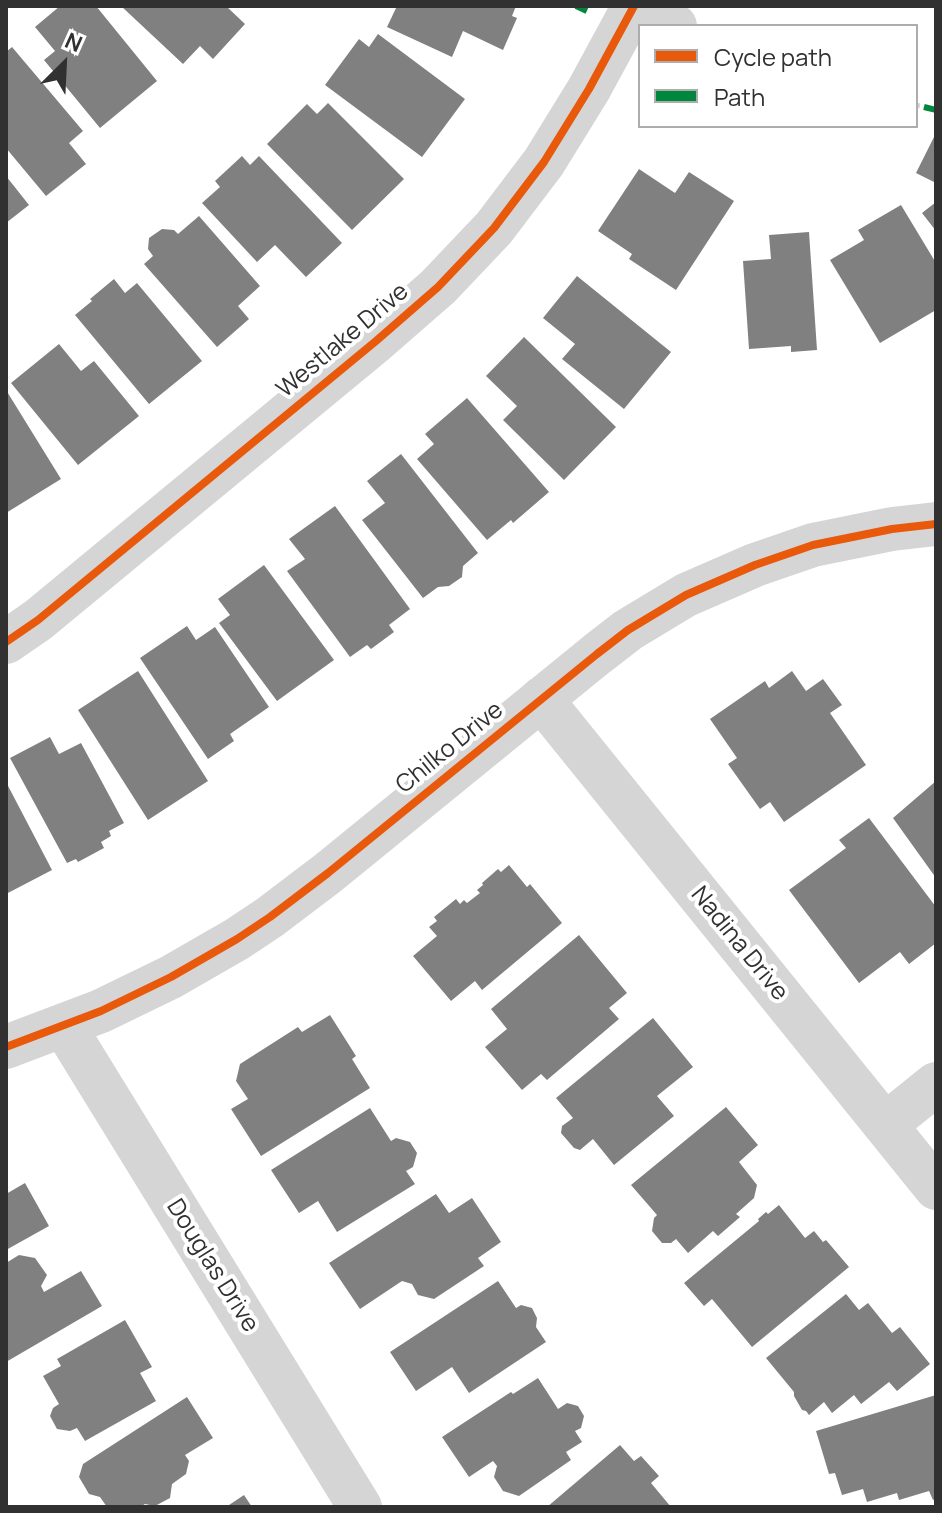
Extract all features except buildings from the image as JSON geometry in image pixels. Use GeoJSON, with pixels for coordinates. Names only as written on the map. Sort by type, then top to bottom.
{"type":"FeatureCollection","features":[{"type":"Feature","properties":{"kind":"street"},"geometry":{"type":"LineString","coordinates":[[635,6],[671,24]]}},
{"type":"Feature","properties":{"kind":"street","name":"Westlake Drive"},"geometry":{"type":"LineString","coordinates":[[6,642],[74,590],[438,287],[494,228],[544,162],[635,6]]}},
{"type":"Feature","properties":{"kind":"street","name":"Chilko Drive"},"geometry":{"type":"LineString","coordinates":[[6,1047],[101,1011],[227,946],[328,873],[628,630],[686,595],[728,575],[839,539],[936,524]]}},
{"type":"Feature","properties":{"kind":"street","name":"Nadina Drive"},"geometry":{"type":"LineString","coordinates":[[541,699],[936,1188]]}},
{"type":"Feature","properties":{"kind":"street","name":"Douglas Drive"},"geometry":{"type":"LineString","coordinates":[[64,1026],[360,1507]]}},
{"type":"Feature","properties":{"kind":"street"},"geometry":{"type":"LineString","coordinates":[[885,1125],[936,1084]]}},
{"type":"Feature","properties":{"kind":"path"},"geometry":{"type":"LineString","coordinates":[[918,106],[924,107]]}},
{"type":"Feature","properties":{"kind":"marked path"},"geometry":{"type":"LineString","coordinates":[[576,6],[591,13]]}},
{"type":"Feature","properties":{"kind":"marked path"},"geometry":{"type":"LineString","coordinates":[[924,107],[936,110]]}},
{"type":"Feature","properties":{"kind":"cycle path"},"geometry":{"type":"LineString","coordinates":[[6,642],[38,620],[438,287],[494,228],[544,162],[589,89],[634,6]]}},
{"type":"Feature","properties":{"kind":"cycle path"},"geometry":{"type":"LineString","coordinates":[[6,1047],[101,1011],[171,977],[237,939],[328,873],[628,630],[686,595],[755,565],[813,545],[892,529],[936,524]]}}]}
